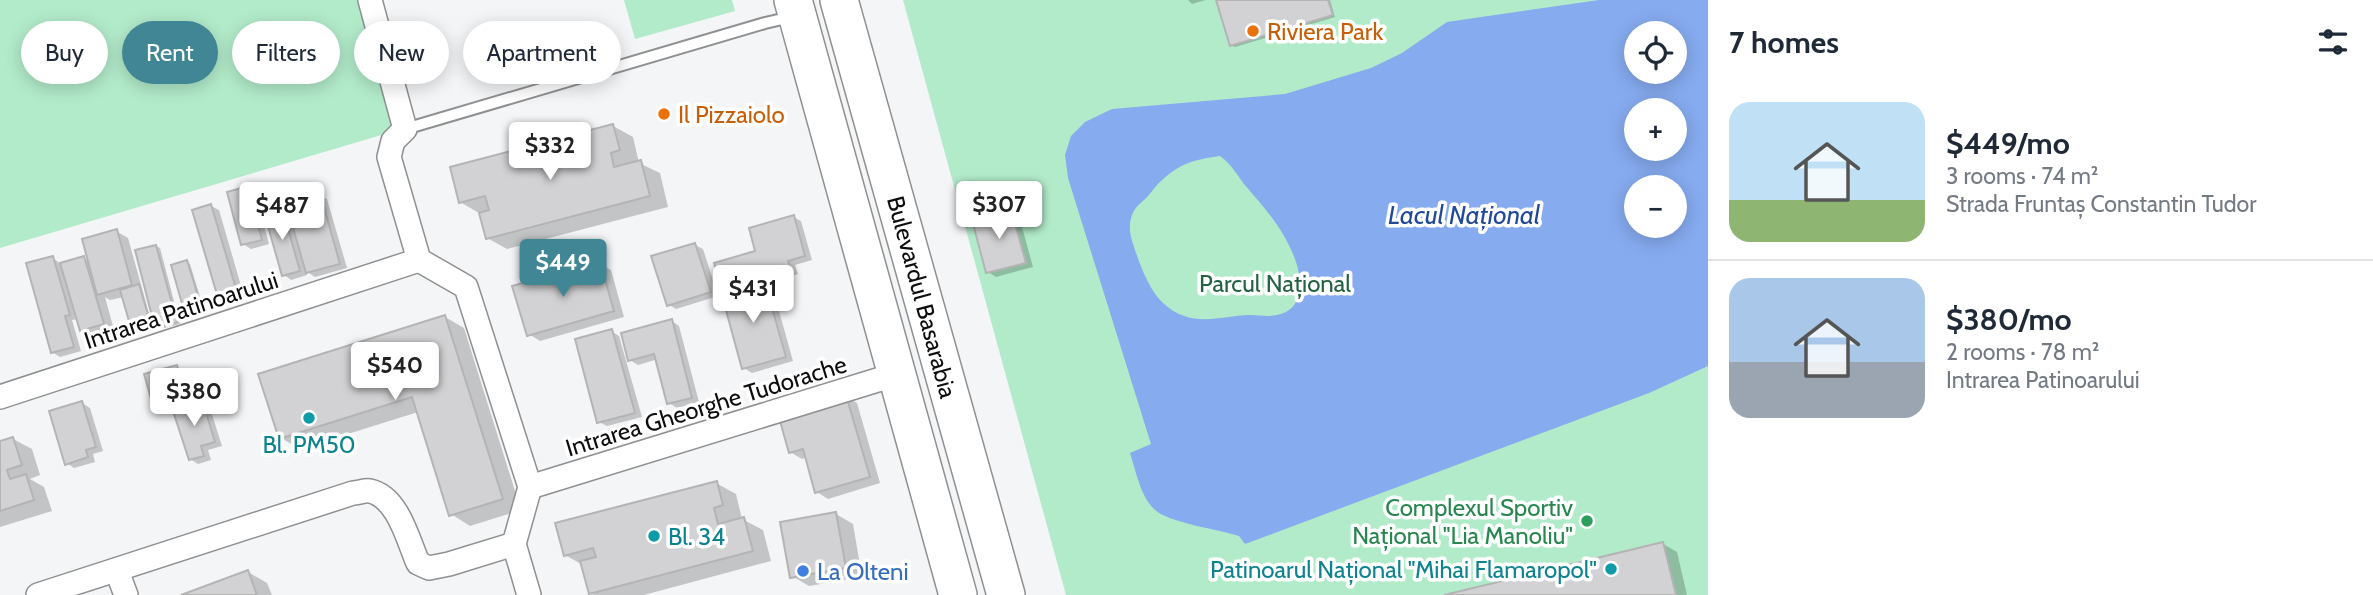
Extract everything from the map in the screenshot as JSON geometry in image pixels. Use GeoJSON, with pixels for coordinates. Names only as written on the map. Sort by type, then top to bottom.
{"type":"FeatureCollection","features":[{"type":"Feature","properties":{"kind":"main road","name":"Bulevardul Basarabia"},"geometry":{"type":"LineString","coordinates":[[839,0],[1006,595]]}},
{"type":"Feature","properties":{"kind":"main road","name":"Bulevardul Basarabia"},"geometry":{"type":"LineString","coordinates":[[795,8],[958,595]]}},
{"type":"Feature","properties":{"kind":"street"},"geometry":{"type":"LineString","coordinates":[[370,0],[405,129],[393,141],[389,157],[419,260],[466,287],[530,487],[514,544],[529,595]]}},
{"type":"Feature","properties":{"kind":"street","name":"Intrarea Patinoarului"},"geometry":{"type":"LineString","coordinates":[[0,397],[419,260]]}},
{"type":"Feature","properties":{"kind":"street","name":"Intrarea Gheorghe Tudorache"},"geometry":{"type":"LineString","coordinates":[[530,487],[897,374]]}},
{"type":"Feature","properties":{"kind":"street"},"geometry":{"type":"LineString","coordinates":[[38,595],[353,493],[369,491],[385,498],[397,514],[418,562],[429,568],[514,544]]}},
{"type":"Feature","properties":{"kind":"street"},"geometry":{"type":"LineString","coordinates":[[117,571],[126,595]]}},
{"type":"Feature","properties":{"kind":"lane"},"geometry":{"type":"LineString","coordinates":[[405,129],[765,23],[795,8]]}},
{"type":"Feature","properties":{"kind":"green space"},"geometry":{"type":"Polygon","coordinates":[[[0,0],[359,0],[365,21],[354,21],[354,84],[382,84],[395,131],[0,248],[0,0]]]}},
{"type":"Feature","properties":{"kind":"green space"},"geometry":{"type":"Polygon","coordinates":[[[624,0],[732,0],[735,11],[635,39],[624,0]]]}},
{"type":"Feature","properties":{"kind":"green space","name":"Parcul Național"},"geometry":{"type":"Polygon","coordinates":[[[903,0],[1708,0],[1708,595],[1066,595],[903,0]]]}},
{"type":"Feature","properties":{"kind":"water","name":"Lacul Național"},"geometry":{"type":"Polygon","coordinates":[[[1599,0],[1708,0],[1708,366],[1649,393],[1245,544],[1239,536],[1161,514],[1145,497],[1130,453],[1151,444],[1068,178],[1065,155],[1071,136],[1085,122],[1112,109],[1285,94],[1371,68],[1402,53],[1447,22],[1599,0]],[[1220,156],[1193,161],[1172,172],[1139,205],[1130,221],[1130,233],[1136,254],[1153,291],[1163,303],[1184,316],[1205,319],[1273,316],[1287,312],[1298,299],[1300,290],[1299,272],[1289,244],[1272,217],[1220,156]]]}},
{"type":"Feature","properties":{"kind":"building","name":"Riviera Park"},"geometry":{"type":"Polygon","coordinates":[[[1216,0],[1328,0],[1333,15],[1230,46],[1216,0]]]}},
{"type":"Feature","properties":{"kind":"building"},"geometry":{"type":"Polygon","coordinates":[[[613,124],[620,150],[611,153],[614,167],[641,160],[650,196],[486,239],[479,213],[489,210],[485,196],[459,203],[450,167],[613,124]]]}},
{"type":"Feature","properties":{"kind":"building"},"geometry":{"type":"Polygon","coordinates":[[[256,184],[260,201],[252,203],[262,240],[241,245],[227,192],[256,184]]]}},
{"type":"Feature","properties":{"kind":"building"},"geometry":{"type":"Polygon","coordinates":[[[320,193],[340,264],[306,273],[286,203],[320,193]]]}},
{"type":"Feature","properties":{"kind":"building"},"geometry":{"type":"Polygon","coordinates":[[[211,204],[237,292],[218,298],[192,210],[211,204]]]}},
{"type":"Feature","properties":{"kind":"building"},"geometry":{"type":"Polygon","coordinates":[[[282,207],[300,271],[282,276],[264,212],[282,207]]]}},
{"type":"Feature","properties":{"kind":"building"},"geometry":{"type":"Polygon","coordinates":[[[1011,209],[1026,263],[986,273],[972,220],[1011,209]]]}},
{"type":"Feature","properties":{"kind":"building"},"geometry":{"type":"Polygon","coordinates":[[[794,215],[805,256],[788,261],[791,270],[722,290],[714,263],[755,251],[749,228],[794,215]]]}},
{"type":"Feature","properties":{"kind":"building"},"geometry":{"type":"Polygon","coordinates":[[[117,229],[132,285],[97,295],[82,239],[117,229]]]}},
{"type":"Feature","properties":{"kind":"building"},"geometry":{"type":"Polygon","coordinates":[[[695,243],[711,292],[667,306],[651,256],[695,243]]]}},
{"type":"Feature","properties":{"kind":"building"},"geometry":{"type":"Polygon","coordinates":[[[156,245],[177,322],[155,328],[135,250],[156,245]]]}},
{"type":"Feature","properties":{"kind":"building"},"geometry":{"type":"Polygon","coordinates":[[[53,256],[70,315],[65,316],[74,347],[51,353],[26,263],[53,256]]]}},
{"type":"Feature","properties":{"kind":"building"},"geometry":{"type":"Polygon","coordinates":[[[84,256],[104,324],[80,331],[60,263],[84,256]]]}},
{"type":"Feature","properties":{"kind":"building"},"geometry":{"type":"Polygon","coordinates":[[[187,260],[202,309],[185,314],[171,265],[187,260]]]}},
{"type":"Feature","properties":{"kind":"building"},"geometry":{"type":"Polygon","coordinates":[[[600,262],[614,311],[527,336],[512,286],[600,262]]]}},
{"type":"Feature","properties":{"kind":"building"},"geometry":{"type":"Polygon","coordinates":[[[764,280],[786,357],[742,369],[721,292],[764,280]]]}},
{"type":"Feature","properties":{"kind":"building"},"geometry":{"type":"Polygon","coordinates":[[[139,284],[150,322],[131,328],[120,290],[139,284]]]}},
{"type":"Feature","properties":{"kind":"building","name":"Bl. PM50"},"geometry":{"type":"Polygon","coordinates":[[[445,315],[503,499],[449,516],[412,397],[279,439],[258,374],[445,315]]]}},
{"type":"Feature","properties":{"kind":"building"},"geometry":{"type":"Polygon","coordinates":[[[672,319],[692,398],[667,404],[654,354],[628,361],[621,333],[672,319]]]}},
{"type":"Feature","properties":{"kind":"building"},"geometry":{"type":"Polygon","coordinates":[[[612,329],[635,413],[597,423],[575,339],[612,329]]]}},
{"type":"Feature","properties":{"kind":"building"},"geometry":{"type":"Polygon","coordinates":[[[177,365],[187,400],[154,409],[144,374],[177,365]]]}},
{"type":"Feature","properties":{"kind":"building"},"geometry":{"type":"Polygon","coordinates":[[[846,395],[870,477],[815,493],[803,449],[789,453],[778,414],[846,395]]]}},
{"type":"Feature","properties":{"kind":"building"},"geometry":{"type":"Polygon","coordinates":[[[202,399],[215,442],[201,446],[204,456],[189,460],[172,408],[202,399]]]}},
{"type":"Feature","properties":{"kind":"building"},"geometry":{"type":"Polygon","coordinates":[[[82,401],[96,447],[86,450],[88,457],[65,465],[49,411],[82,401]]]}},
{"type":"Feature","properties":{"kind":"building"},"geometry":{"type":"Polygon","coordinates":[[[13,437],[22,465],[7,470],[10,479],[26,474],[34,500],[0,511],[0,441],[13,437]]]}},
{"type":"Feature","properties":{"kind":"building","name":"Bl. 34"},"geometry":{"type":"Polygon","coordinates":[[[717,481],[723,505],[714,508],[718,524],[744,517],[753,551],[589,594],[580,561],[596,557],[593,548],[564,556],[555,523],[717,481]]]}},
{"type":"Feature","properties":{"kind":"building"},"geometry":{"type":"Polygon","coordinates":[[[836,512],[846,568],[790,578],[780,522],[836,512]]]}},
{"type":"Feature","properties":{"kind":"building","name":"Patinoarul Național \"Mihai Flamaropol\""},"geometry":{"type":"Polygon","coordinates":[[[1663,542],[1676,595],[1444,595],[1663,542]]]}},
{"type":"Feature","properties":{"kind":"building"},"geometry":{"type":"Polygon","coordinates":[[[248,570],[257,595],[181,595],[248,570]]]}},
{"type":"Feature","properties":{"kind":"place","name":"Riviera Park"},"geometry":{"type":"Point","coordinates":[1253,31]}},
{"type":"Feature","properties":{"kind":"place","name":"Il Pizzaiolo"},"geometry":{"type":"Point","coordinates":[664,114]}},
{"type":"Feature","properties":{"kind":"place","name":"Bl. PM50"},"geometry":{"type":"Point","coordinates":[309,418]}},
{"type":"Feature","properties":{"kind":"place","name":"Complexul Sportiv Național \"Lia Manoliu\""},"geometry":{"type":"Point","coordinates":[1587,521]}},
{"type":"Feature","properties":{"kind":"place","name":"Bl. 34"},"geometry":{"type":"Point","coordinates":[654,536]}},
{"type":"Feature","properties":{"kind":"place","name":"Patinoarul Național \"Mihai Flamaropol\""},"geometry":{"type":"Point","coordinates":[1611,569]}},
{"type":"Feature","properties":{"kind":"place","name":"La Olteni"},"geometry":{"type":"Point","coordinates":[803,571]}}]}
